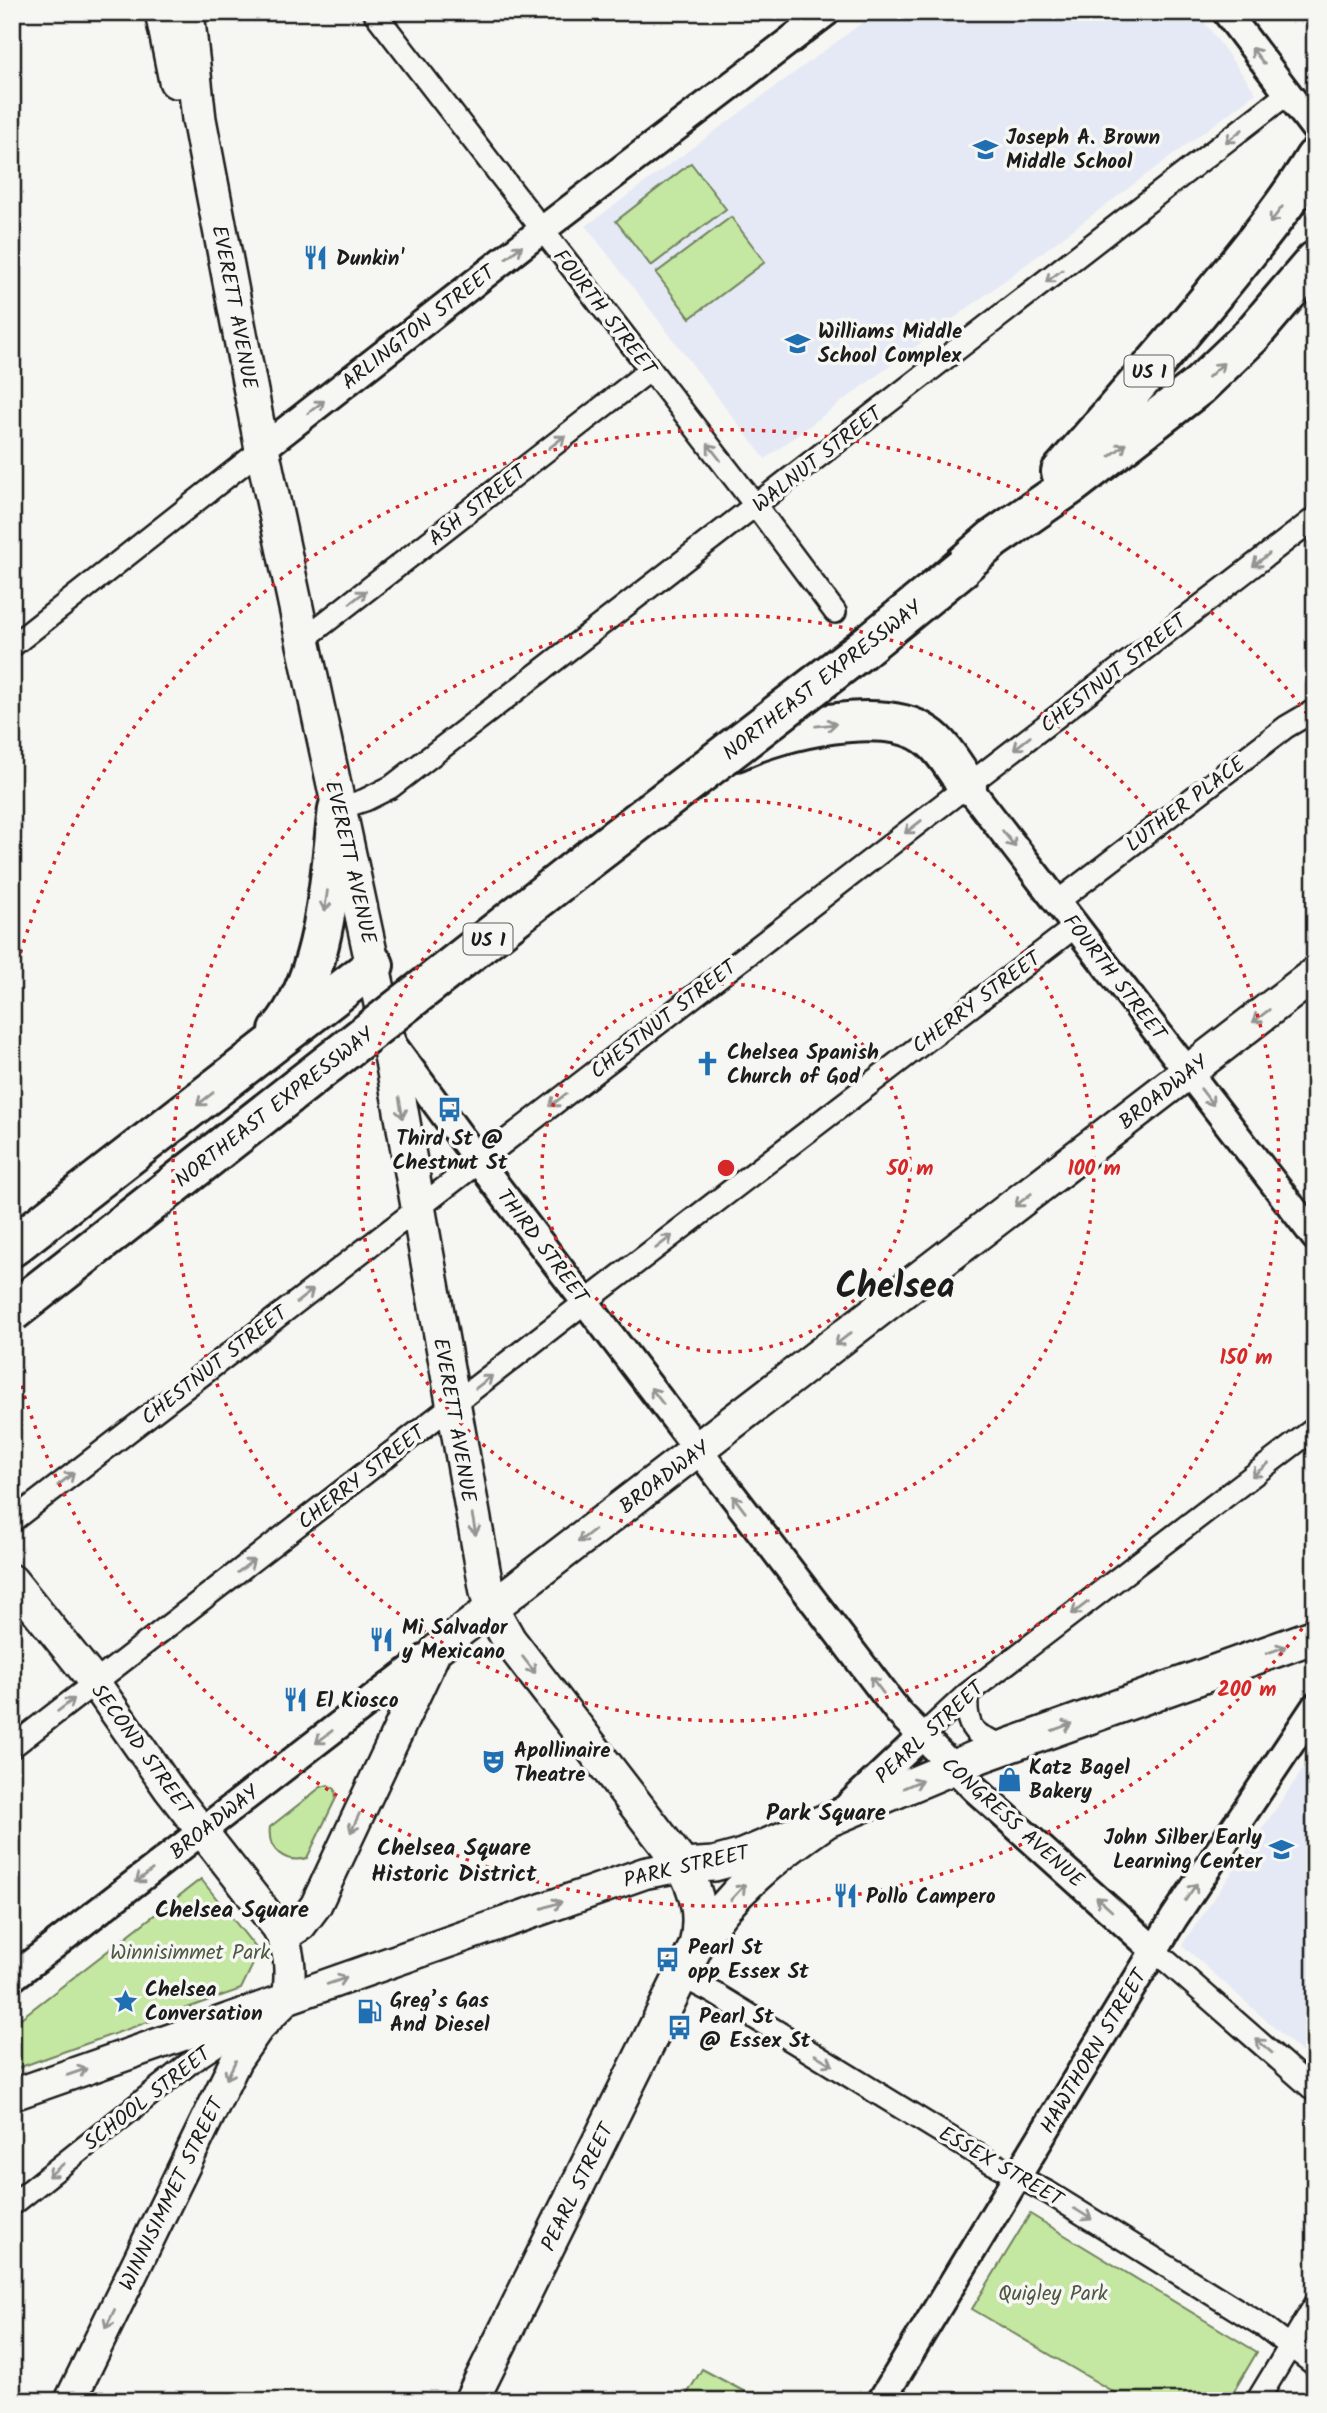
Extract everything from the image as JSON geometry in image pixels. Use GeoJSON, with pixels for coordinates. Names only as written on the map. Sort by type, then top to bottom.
{"type":"FeatureCollection","features":[{"type":"Feature","properties":{"kind":"highway","name":"NORTHEAST EXPRESSWAY"},"geometry":{"type":"LineString","coordinates":[[12,1311],[862,650],[964,566],[1059,474],[1177,338],[1262,234],[1315,158]]}},
{"type":"Feature","properties":{"kind":"highway","name":"NORTHEAST EXPRESSWAY"},"geometry":{"type":"LineString","coordinates":[[12,1311],[895,623],[993,539],[1126,444],[1199,386],[1266,320],[1315,261]]}},
{"type":"Feature","properties":{"kind":"highway"},"geometry":{"type":"LineString","coordinates":[[696,777],[730,755],[770,737],[815,726],[884,723],[906,726],[927,735],[967,785]]}},
{"type":"Feature","properties":{"kind":"highway"},"geometry":{"type":"LineString","coordinates":[[241,1071],[285,1025],[305,987],[319,942],[338,810]]}},
{"type":"Feature","properties":{"kind":"highway"},"geometry":{"type":"LineString","coordinates":[[12,1247],[374,965]]}},
{"type":"Feature","properties":{"kind":"main road","name":"EVERETT AVENUE"},"geometry":{"type":"LineString","coordinates":[[162,12],[174,78],[199,119]]}},
{"type":"Feature","properties":{"kind":"main road","name":"EVERETT AVENUE"},"geometry":{"type":"LineString","coordinates":[[187,12],[199,119],[262,449],[389,1040],[491,1608],[509,1640],[682,1866],[698,1901],[700,1927],[696,1946]]}},
{"type":"Feature","properties":{"kind":"main road","name":"BROADWAY"},"geometry":{"type":"LineString","coordinates":[[436,1650],[1315,974]]}},
{"type":"Feature","properties":{"kind":"main road","name":"SECOND STREET"},"geometry":{"type":"LineString","coordinates":[[12,1580],[95,1683],[169,1790],[283,1937],[290,1958],[288,1998]]}},
{"type":"Feature","properties":{"kind":"main road","name":"PARK STREET"},"geometry":{"type":"LineString","coordinates":[[12,2095],[645,1872],[714,1864],[740,1857],[951,1767],[1315,1636]]}},
{"type":"Feature","properties":{"kind":"main road"},"geometry":{"type":"LineString","coordinates":[[283,1937],[301,1924],[316,1905],[436,1650]]}},
{"type":"Feature","properties":{"kind":"main road","name":"PEARL STREET"},"geometry":{"type":"LineString","coordinates":[[471,2401],[696,1946],[718,1913],[752,1878],[795,1842],[829,1819]]}},
{"type":"Feature","properties":{"kind":"main road","name":"WINNISIMMET STREET"},"geometry":{"type":"LineString","coordinates":[[70,2401],[236,2060],[258,2028],[288,1998]]}},
{"type":"Feature","properties":{"kind":"street","name":"FOURTH STREET"},"geometry":{"type":"LineString","coordinates":[[374,12],[835,612]]}},
{"type":"Feature","properties":{"kind":"street","name":"ARLINGTON STREET"},"geometry":{"type":"LineString","coordinates":[[12,646],[542,230],[827,12]]}},
{"type":"Feature","properties":{"kind":"street"},"geometry":{"type":"LineString","coordinates":[[1226,12],[1315,129]]}},
{"type":"Feature","properties":{"kind":"street","name":"WALNUT STREET"},"geometry":{"type":"LineString","coordinates":[[338,810],[391,787],[1287,94]]}},
{"type":"Feature","properties":{"kind":"street","name":"ASH STREET"},"geometry":{"type":"LineString","coordinates":[[304,639],[650,370]]}},
{"type":"Feature","properties":{"kind":"street","name":"CHESTNUT STREET"},"geometry":{"type":"LineString","coordinates":[[12,1521],[1315,518]]}},
{"type":"Feature","properties":{"kind":"street","name":"LUTHER PLACE"},"geometry":{"type":"LineString","coordinates":[[1057,902],[1286,727],[1315,710]]}},
{"type":"Feature","properties":{"kind":"street","name":"FOURTH STREET"},"geometry":{"type":"LineString","coordinates":[[967,785],[1315,1237]]}},
{"type":"Feature","properties":{"kind":"street","name":"CHERRY STREET"},"geometry":{"type":"LineString","coordinates":[[12,1747],[1076,926]]}},
{"type":"Feature","properties":{"kind":"street","name":"THIRD STREET"},"geometry":{"type":"LineString","coordinates":[[389,1040],[478,1162],[699,1450]]}},
{"type":"Feature","properties":{"kind":"street","name":"PEARL STREET"},"geometry":{"type":"LineString","coordinates":[[829,1819],[867,1790],[967,1694],[1315,1429]]}},
{"type":"Feature","properties":{"kind":"street","name":"CONGRESS AVENUE"},"geometry":{"type":"LineString","coordinates":[[699,1450],[899,1713],[921,1737],[1154,1950],[1315,2091]]}},
{"type":"Feature","properties":{"kind":"street","name":"BROADWAY"},"geometry":{"type":"LineString","coordinates":[[12,1978],[436,1650]]}},
{"type":"Feature","properties":{"kind":"street"},"geometry":{"type":"LineString","coordinates":[[967,1694],[967,1716],[975,1733],[984,1739],[1009,1746]]}},
{"type":"Feature","properties":{"kind":"street","name":"HAWTHORN STREET"},"geometry":{"type":"LineString","coordinates":[[881,2401],[1154,1950],[1315,1707]]}},
{"type":"Feature","properties":{"kind":"street","name":"ESSEX STREET"},"geometry":{"type":"LineString","coordinates":[[681,1976],[714,1993],[985,2159],[1049,2193],[1265,2327],[1315,2365]]}},
{"type":"Feature","properties":{"kind":"street","name":"SCHOOL STREET"},"geometry":{"type":"LineString","coordinates":[[12,2205],[202,2054],[288,1998]]}},
{"type":"Feature","properties":{"kind":"street"},"geometry":{"type":"LineString","coordinates":[[1257,2401],[1315,2305]]}},
{"type":"Feature","properties":{"kind":"shaded area","name":"Williams Middle School Complex"},"geometry":{"type":"Polygon","coordinates":[[[877,12],[1197,12],[1256,93],[765,459],[586,226],[877,12]]]}},
{"type":"Feature","properties":{"kind":"shaded area","name":"John Silber Early Learning Center"},"geometry":{"type":"Polygon","coordinates":[[[1315,1752],[1315,2064],[1182,1945],[1315,1752]]]}},
{"type":"Feature","properties":{"kind":"green space"},"geometry":{"type":"Polygon","coordinates":[[[691,163],[726,209],[651,266],[616,221],[691,163]]]}},
{"type":"Feature","properties":{"kind":"green space"},"geometry":{"type":"Polygon","coordinates":[[[731,217],[765,262],[690,318],[656,273],[731,217]]]}},
{"type":"Feature","properties":{"kind":"green space"},"geometry":{"type":"Polygon","coordinates":[[[328,1785],[335,1789],[336,1798],[307,1858],[285,1857],[271,1842],[270,1827],[321,1787],[328,1785]]]}},
{"type":"Feature","properties":{"kind":"green space","name":"Winnisimmet Park"},"geometry":{"type":"Polygon","coordinates":[[[201,1879],[259,1952],[241,1989],[12,2070],[12,2025],[201,1879]]]}},
{"type":"Feature","properties":{"kind":"green space","name":"Quigley Park"},"geometry":{"type":"Polygon","coordinates":[[[1030,2214],[1257,2352],[1228,2401],[1129,2401],[972,2309],[1030,2214]]]}},
{"type":"Feature","properties":{"kind":"green space"},"geometry":{"type":"Polygon","coordinates":[[[702,2369],[762,2401],[683,2401],[702,2369]]]}},
{"type":"Feature","properties":{"kind":"place","name":"Joseph A. Brown Middle School"},"geometry":{"type":"Point","coordinates":[986,149]}},
{"type":"Feature","properties":{"kind":"place","name":"Dunkin'"},"geometry":{"type":"Point","coordinates":[316,258]}},
{"type":"Feature","properties":{"kind":"place","name":"Williams Middle School Complex"},"geometry":{"type":"Point","coordinates":[798,343]}},
{"type":"Feature","properties":{"kind":"place","name":"Chelsea Spanish Church of God"},"geometry":{"type":"Point","coordinates":[707,1064]}},
{"type":"Feature","properties":{"kind":"place","name":"Third St @ Chestnut St"},"geometry":{"type":"Point","coordinates":[450,1109]}},
{"type":"Feature","properties":{"kind":"place","name":"Mi Salvador y Mexicano"},"geometry":{"type":"Point","coordinates":[382,1639]}},
{"type":"Feature","properties":{"kind":"place","name":"El Kiosco"},"geometry":{"type":"Point","coordinates":[296,1700]}},
{"type":"Feature","properties":{"kind":"place","name":"Apollinaire Theatre"},"geometry":{"type":"Point","coordinates":[494,1762]}},
{"type":"Feature","properties":{"kind":"place","name":"Katz Bagel Bakery"},"geometry":{"type":"Point","coordinates":[1009,1779]}},
{"type":"Feature","properties":{"kind":"place","name":"John Silber Early Learning Center"},"geometry":{"type":"Point","coordinates":[1282,1849]}},
{"type":"Feature","properties":{"kind":"place","name":"Pollo Campero"},"geometry":{"type":"Point","coordinates":[846,1896]}},
{"type":"Feature","properties":{"kind":"place","name":"Pearl St opp Essex St"},"geometry":{"type":"Point","coordinates":[668,1959]}},
{"type":"Feature","properties":{"kind":"place","name":"Chelsea Conversation"},"geometry":{"type":"Point","coordinates":[125,2001]}},
{"type":"Feature","properties":{"kind":"place","name":"Greg’s Gas And Diesel"},"geometry":{"type":"Point","coordinates":[370,2012]}},
{"type":"Feature","properties":{"kind":"place","name":"Pearl St @ Essex St"},"geometry":{"type":"Point","coordinates":[679,2028]}},
{"type":"Feature","properties":{"kind":"district","name":"Chelsea"},"geometry":{"type":"Point","coordinates":[895,1285]}},
{"type":"Feature","properties":{"kind":"district","name":"Park Square"},"geometry":{"type":"Point","coordinates":[826,1812]}},
{"type":"Feature","properties":{"kind":"district","name":"Chelsea Square Historic District"},"geometry":{"type":"Point","coordinates":[454,1860]}},
{"type":"Feature","properties":{"kind":"district","name":"Chelsea Square"},"geometry":{"type":"Point","coordinates":[232,1909]}}]}
